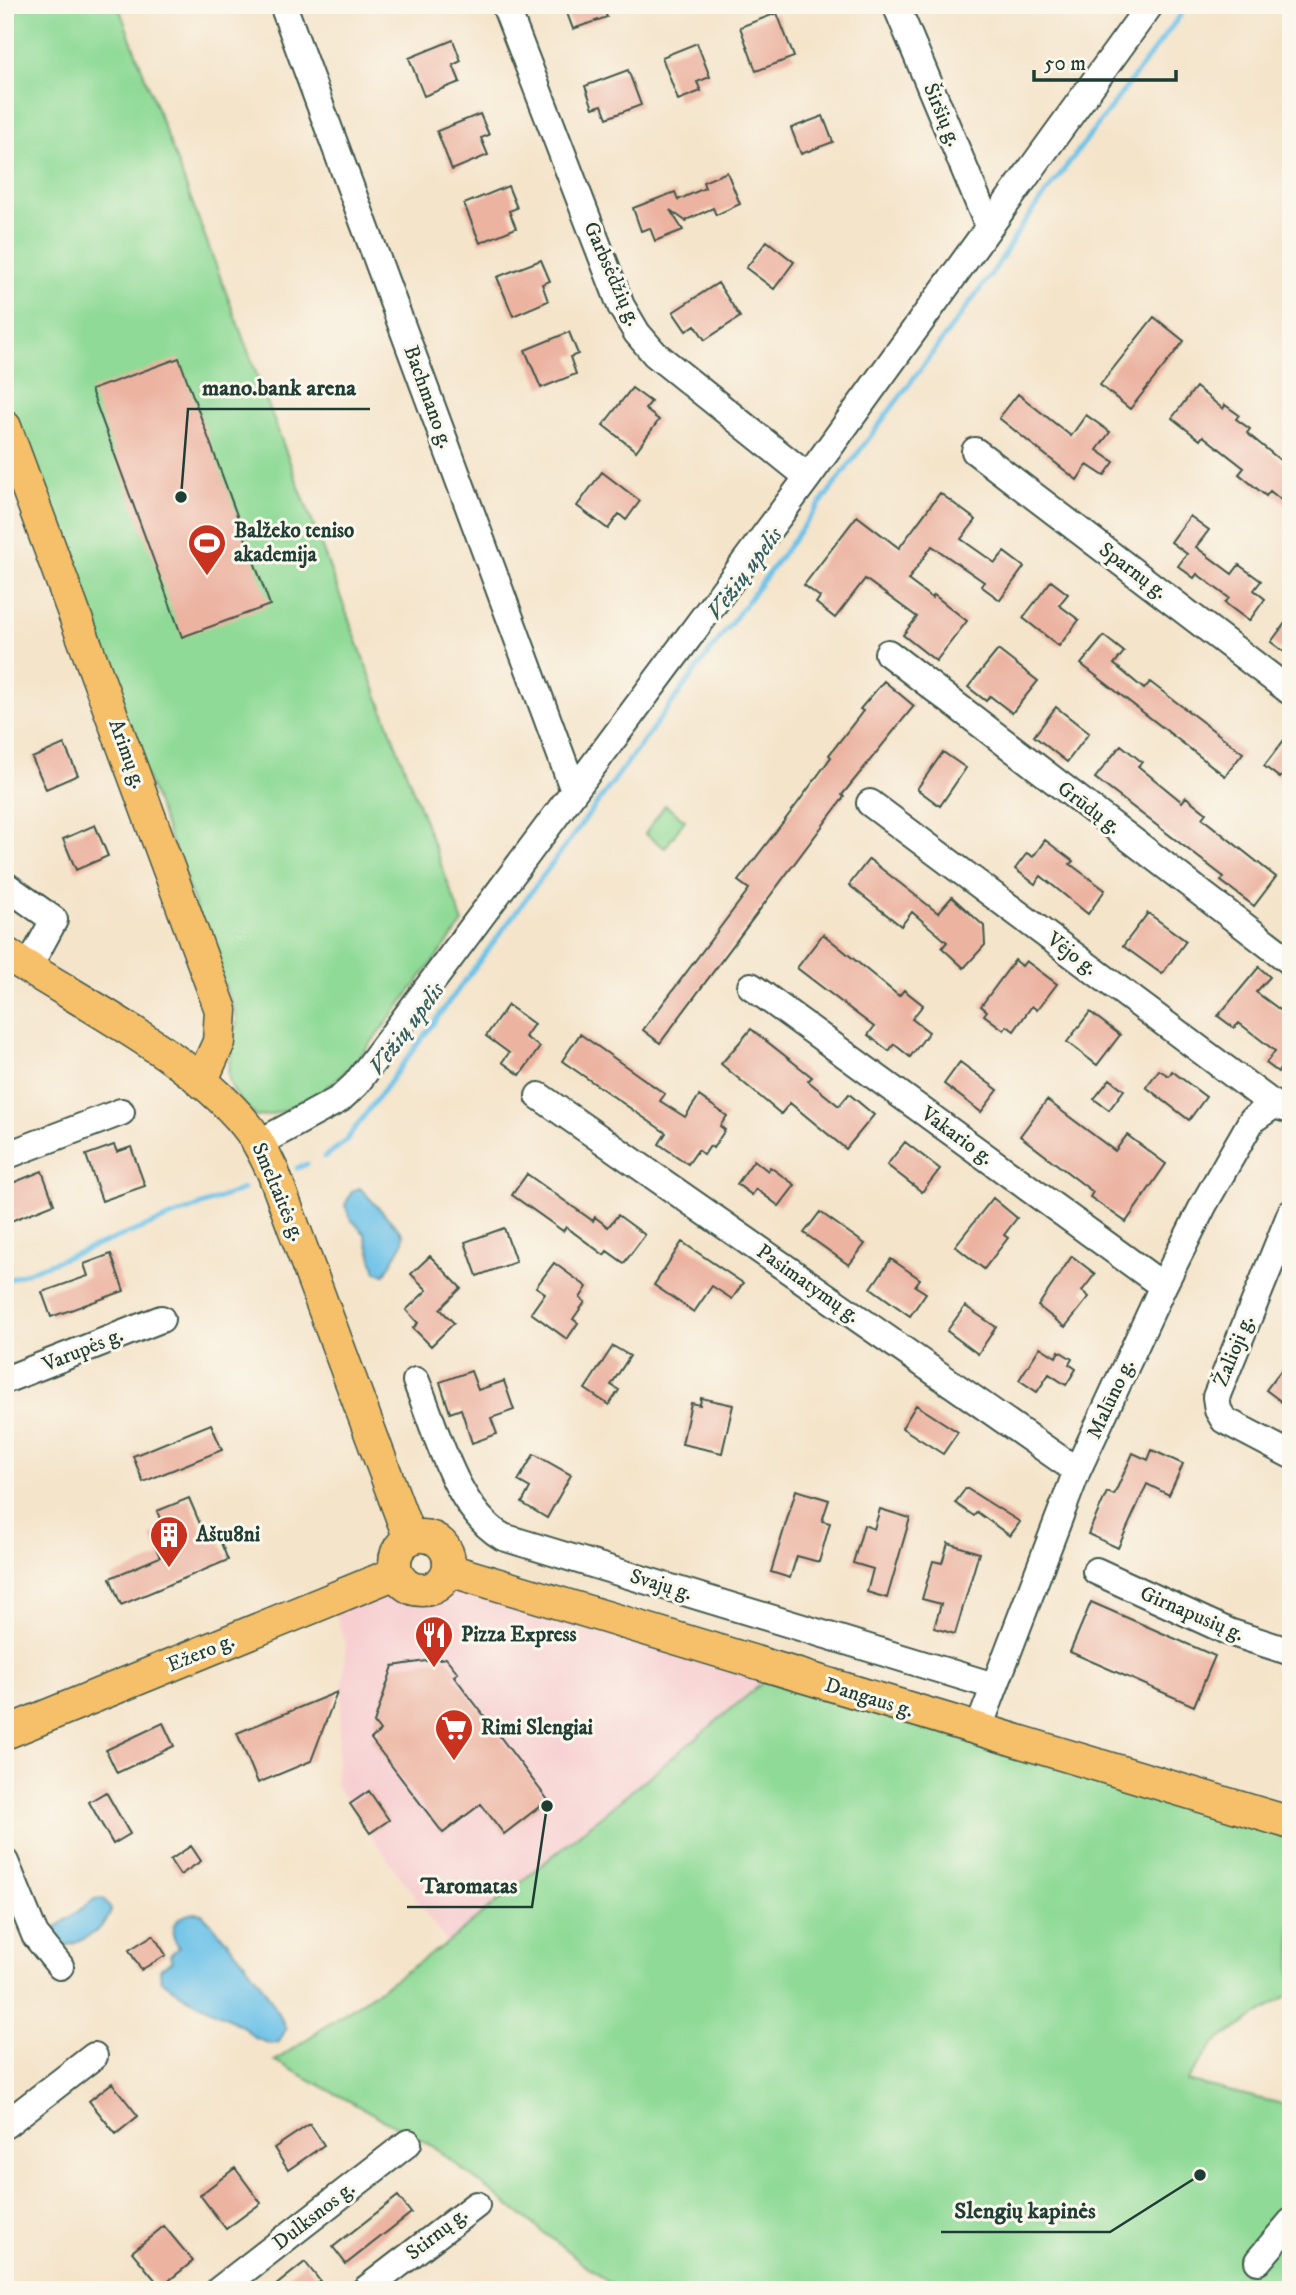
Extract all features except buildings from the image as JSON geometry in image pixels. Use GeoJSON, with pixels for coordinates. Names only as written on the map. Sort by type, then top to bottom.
{"type":"FeatureCollection","features":[{"type":"Feature","properties":{"kind":"main road","name":"Arimų g."},"geometry":{"type":"LineString","coordinates":[[5,426],[221,1010],[219,1042],[201,1082]]}},
{"type":"Feature","properties":{"kind":"main road","name":"Smeltaitės g."},"geometry":{"type":"LineString","coordinates":[[17,961],[170,1059],[201,1082],[246,1124],[274,1172],[410,1539]]}},
{"type":"Feature","properties":{"kind":"main road"},"geometry":{"type":"LineString","coordinates":[[420,1536],[439,1542],[449,1560],[449,1570],[438,1586],[419,1591],[402,1582],[396,1573],[397,1553],[410,1539],[420,1536]]}},
{"type":"Feature","properties":{"kind":"main road","name":"Dangaus g."},"geometry":{"type":"LineString","coordinates":[[449,1570],[1291,1823]]}},
{"type":"Feature","properties":{"kind":"main road","name":"Ežero g."},"geometry":{"type":"LineString","coordinates":[[5,1733],[396,1573]]}},
{"type":"Feature","properties":{"kind":"street","name":"Bachmano g."},"geometry":{"type":"LineString","coordinates":[[283,5],[573,788]]}},
{"type":"Feature","properties":{"kind":"street","name":"Garbsėdžių g."},"geometry":{"type":"LineString","coordinates":[[505,5],[621,306],[637,333],[655,354],[808,477]]}},
{"type":"Feature","properties":{"kind":"street","name":"Širšių g."},"geometry":{"type":"LineString","coordinates":[[896,5],[988,225]]}},
{"type":"Feature","properties":{"kind":"street"},"geometry":{"type":"LineString","coordinates":[[258,1143],[340,1099],[356,1084],[573,788],[808,477],[1141,10]]}},
{"type":"Feature","properties":{"kind":"street","name":"Sparnų g."},"geometry":{"type":"LineString","coordinates":[[975,451],[1291,692]]}},
{"type":"Feature","properties":{"kind":"street","name":"Grūdų g."},"geometry":{"type":"LineString","coordinates":[[888,653],[1291,962]]}},
{"type":"Feature","properties":{"kind":"street","name":"Vėjo g."},"geometry":{"type":"LineString","coordinates":[[870,803],[1283,1107]]}},
{"type":"Feature","properties":{"kind":"street"},"geometry":{"type":"LineString","coordinates":[[5,885],[54,920],[17,961]]}},
{"type":"Feature","properties":{"kind":"street","name":"Vakario g."},"geometry":{"type":"LineString","coordinates":[[751,986],[1163,1286]]}},
{"type":"Feature","properties":{"kind":"street","name":"Pasimatymų g."},"geometry":{"type":"LineString","coordinates":[[539,1096],[1077,1471]]}},
{"type":"Feature","properties":{"kind":"street","name":"Malūno g."},"geometry":{"type":"LineString","coordinates":[[978,1730],[1077,1471],[1163,1286],[1204,1204],[1252,1120],[1283,1107]]}},
{"type":"Feature","properties":{"kind":"street"},"geometry":{"type":"LineString","coordinates":[[5,1156],[121,1112]]}},
{"type":"Feature","properties":{"kind":"street","name":"Žalioji g."},"geometry":{"type":"LineString","coordinates":[[1291,1213],[1216,1397],[1218,1410],[1224,1420],[1291,1455]]}},
{"type":"Feature","properties":{"kind":"street","name":"Varupės g."},"geometry":{"type":"LineString","coordinates":[[5,1380],[161,1319]]}},
{"type":"Feature","properties":{"kind":"street","name":"Svajų g."},"geometry":{"type":"LineString","coordinates":[[416,1381],[463,1495],[481,1521],[503,1537],[994,1686]]}},
{"type":"Feature","properties":{"kind":"street","name":"Girnapusių g."},"geometry":{"type":"LineString","coordinates":[[1096,1571],[1229,1632],[1291,1652]]}},
{"type":"Feature","properties":{"kind":"street"},"geometry":{"type":"LineString","coordinates":[[5,1861],[34,1935],[60,1966]]}},
{"type":"Feature","properties":{"kind":"street"},"geometry":{"type":"LineString","coordinates":[[5,2125],[94,2056]]}},
{"type":"Feature","properties":{"kind":"street","name":"Dulksnos g."},"geometry":{"type":"LineString","coordinates":[[219,2290],[408,2143]]}},
{"type":"Feature","properties":{"kind":"street","name":"Stirnų g."},"geometry":{"type":"LineString","coordinates":[[365,2290],[476,2204]]}},
{"type":"Feature","properties":{"kind":"street"},"geometry":{"type":"LineString","coordinates":[[1258,2261],[1291,2222]]}},
{"type":"Feature","properties":{"kind":"shaded area"},"geometry":{"type":"Polygon","coordinates":[[[459,1592],[765,1681],[447,1943],[335,1784],[346,1644],[334,1610],[379,1595],[459,1592]]]}},
{"type":"Feature","properties":{"kind":"green space"},"geometry":{"type":"Polygon","coordinates":[[[5,5],[118,5],[463,923],[354,1063],[321,1092],[281,1112],[257,1117],[243,1103],[229,1081],[229,1060],[237,1018],[5,398],[5,5]]]}},
{"type":"Feature","properties":{"kind":"green space"},"geometry":{"type":"Polygon","coordinates":[[[665,805],[685,820],[665,848],[645,834],[665,805]]]}},
{"type":"Feature","properties":{"kind":"green space"},"geometry":{"type":"Polygon","coordinates":[[[765,1681],[1270,1831],[1291,1843],[1291,1993],[1213,2044],[1187,2081],[1287,2105],[1291,2203],[1243,2254],[1253,2264],[1291,2236],[1291,2290],[618,2290],[431,2145],[275,2061],[447,1943],[765,1681]]]}},
{"type":"Feature","properties":{"kind":"water"},"geometry":{"type":"Polygon","coordinates":[[[360,1188],[403,1234],[403,1243],[385,1274],[376,1272],[365,1234],[350,1218],[345,1205],[352,1191],[360,1188]]]}},
{"type":"Feature","properties":{"kind":"water"},"geometry":{"type":"Polygon","coordinates":[[[103,1898],[111,1909],[99,1929],[68,1945],[61,1946],[55,1940],[55,1928],[95,1899],[103,1898]]]}},
{"type":"Feature","properties":{"kind":"water"},"geometry":{"type":"Polygon","coordinates":[[[202,1914],[226,1940],[270,1998],[286,2029],[279,2042],[270,2044],[255,2038],[242,2026],[184,1996],[161,1980],[160,1969],[173,1961],[170,1955],[179,1947],[173,1935],[174,1924],[182,1917],[202,1914]]]}},
{"type":"Feature","properties":{"kind":"waterway","name":"Vėžių upelis"},"geometry":{"type":"LineString","coordinates":[[324,1157],[344,1143],[995,269],[1020,228],[1188,5]]}},
{"type":"Feature","properties":{"kind":"waterway","name":"Vėžių upelis"},"geometry":{"type":"LineString","coordinates":[[297,1168],[307,1164]]}},
{"type":"Feature","properties":{"kind":"waterway","name":"Vėžių upelis"},"geometry":{"type":"LineString","coordinates":[[5,1281],[243,1189]]}},
{"type":"Feature","properties":{"kind":"place","name":"mano.bank arena"},"geometry":{"type":"Point","coordinates":[181,497]}},
{"type":"Feature","properties":{"kind":"place","name":"Balžeko teniso akademija"},"geometry":{"type":"Point","coordinates":[207,577]}},
{"type":"Feature","properties":{"kind":"place","name":"Aštu8ni"},"geometry":{"type":"Point","coordinates":[169,1569]}},
{"type":"Feature","properties":{"kind":"place","name":"Pizza Express"},"geometry":{"type":"Point","coordinates":[434,1669]}},
{"type":"Feature","properties":{"kind":"place","name":"Rimi Slengiai"},"geometry":{"type":"Point","coordinates":[454,1762]}},
{"type":"Feature","properties":{"kind":"place","name":"Taromatas"},"geometry":{"type":"Point","coordinates":[547,1806]}},
{"type":"Feature","properties":{"kind":"place","name":"Slengių kapinės"},"geometry":{"type":"Point","coordinates":[1200,2175]}}]}
